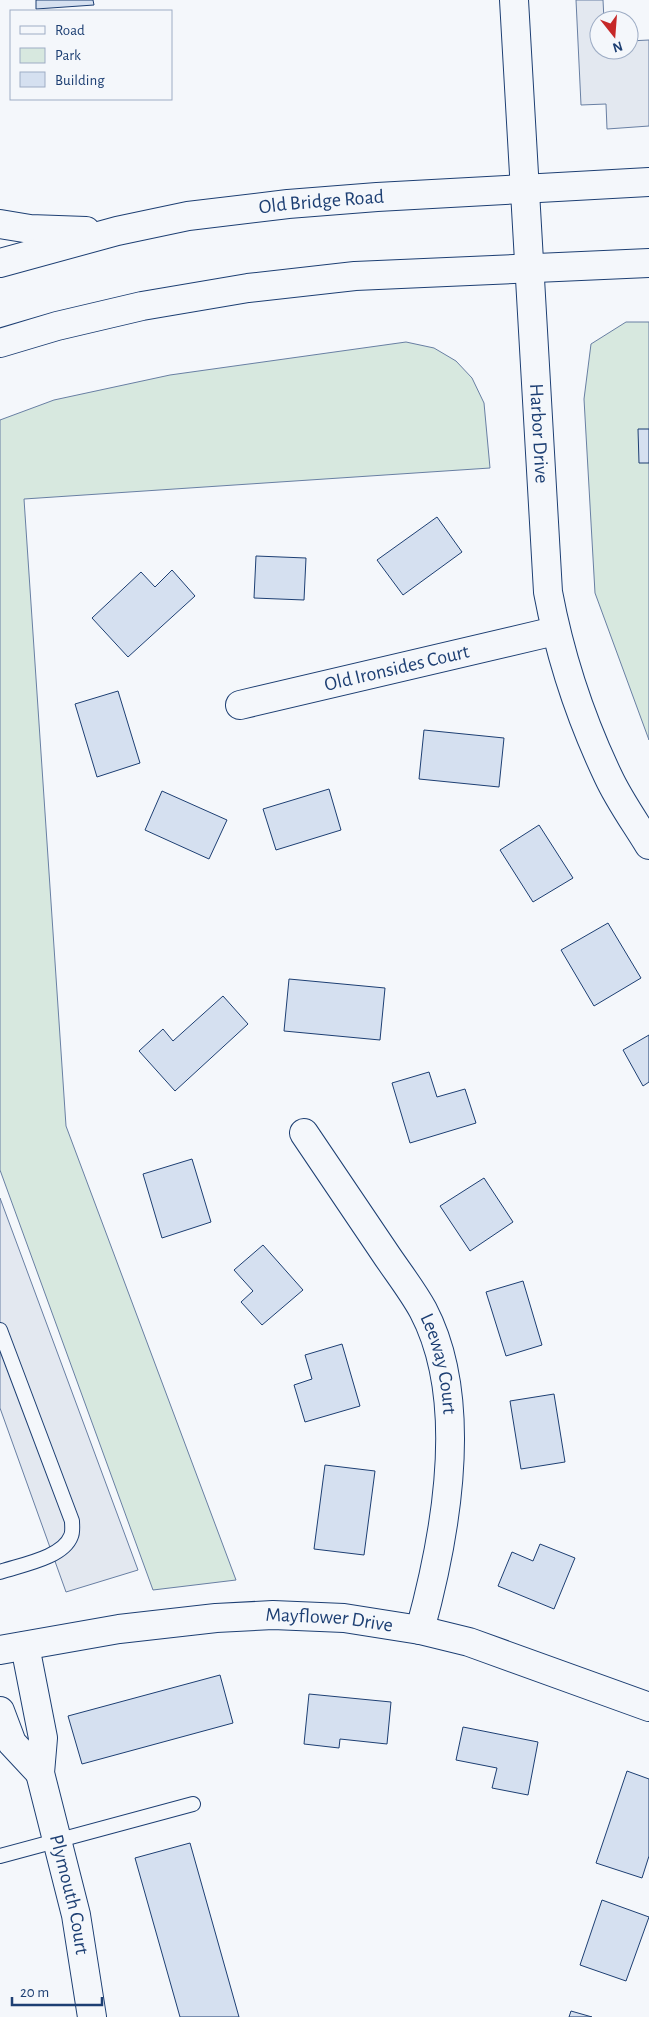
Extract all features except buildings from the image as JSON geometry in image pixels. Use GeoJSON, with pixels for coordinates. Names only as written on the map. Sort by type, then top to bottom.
{"type":"FeatureCollection","features":[{"type":"Feature","properties":{"kind":"street","name":"Harbor Drive"},"geometry":{"type":"LineString","coordinates":[[514,0],[548,592],[555,631],[577,706],[608,778],[649,845]]}},
{"type":"Feature","properties":{"kind":"street","name":"Old Bridge Road"},"geometry":{"type":"LineString","coordinates":[[0,264],[117,231],[188,216],[288,204],[525,188],[649,182]]}},
{"type":"Feature","properties":{"kind":"street"},"geometry":{"type":"LineString","coordinates":[[0,224],[52,231],[117,231]]}},
{"type":"Feature","properties":{"kind":"street"},"geometry":{"type":"LineString","coordinates":[[0,344],[58,326],[142,306],[248,288],[355,276],[649,262]]}},
{"type":"Feature","properties":{"kind":"street","name":"Old Ironsides Court"},"geometry":{"type":"LineString","coordinates":[[240,705],[555,631]]}},
{"type":"Feature","properties":{"kind":"street","name":"Leeway Court"},"geometry":{"type":"LineString","coordinates":[[304,1133],[423,1310],[440,1354],[449,1399],[449,1454],[445,1509],[429,1596],[420,1630]]}},
{"type":"Feature","properties":{"kind":"street","name":"Mayflower Drive"},"geometry":{"type":"LineString","coordinates":[[13,1648],[119,1630],[216,1618],[273,1615],[344,1618],[420,1630],[469,1642],[649,1707]]}},
{"type":"Feature","properties":{"kind":"street","name":"Plymouth Court"},"geometry":{"type":"LineString","coordinates":[[13,1648],[44,1738],[40,1773],[76,1915],[92,2017]]}},
{"type":"Feature","properties":{"kind":"street","name":"Plymouth Court"},"geometry":{"type":"LineString","coordinates":[[0,1711],[12,1743],[40,1773]]}},
{"type":"Feature","properties":{"kind":"lane"},"geometry":{"type":"LineString","coordinates":[[0,1330],[72,1521],[72,1536],[64,1548],[54,1554],[0,1572]]}},
{"type":"Feature","properties":{"kind":"lane"},"geometry":{"type":"LineString","coordinates":[[0,1856],[193,1804]]}},
{"type":"Feature","properties":{"kind":"green space"},"geometry":{"type":"Polygon","coordinates":[[[626,322],[649,322],[649,740],[595,593],[584,399],[591,344],[626,322]]]}},
{"type":"Feature","properties":{"kind":"green space"},"geometry":{"type":"Polygon","coordinates":[[[406,342],[434,348],[456,361],[472,378],[484,403],[490,468],[24,499],[66,1126],[236,1580],[153,1590],[0,1170],[0,420],[54,400],[170,375],[406,342]]]}},
{"type":"Feature","properties":{"kind":"shaded area"},"geometry":{"type":"Polygon","coordinates":[[[576,0],[603,0],[604,10],[589,10],[589,60],[639,60],[639,40],[649,40],[649,126],[607,129],[606,104],[581,105],[576,0]]]}},
{"type":"Feature","properties":{"kind":"shaded area"},"geometry":{"type":"Polygon","coordinates":[[[0,1198],[138,1570],[66,1592],[0,1408],[0,1198]]]}}]}
